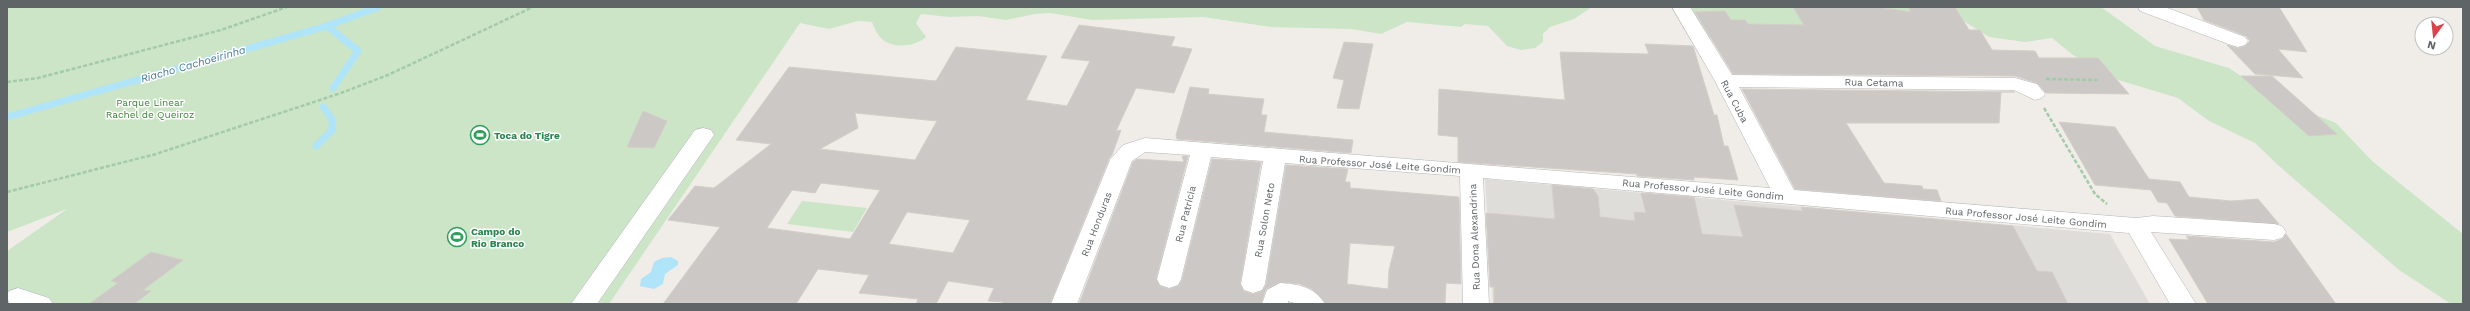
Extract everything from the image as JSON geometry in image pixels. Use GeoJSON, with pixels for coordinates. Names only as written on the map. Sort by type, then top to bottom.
{"type":"FeatureCollection","features":[{"type":"Feature","properties":{"kind":"street","name":"Rua Cuba"},"geometry":{"type":"LineString","coordinates":[[1681,7],[1725,81],[1786,196]]}},
{"type":"Feature","properties":{"kind":"street"},"geometry":{"type":"LineString","coordinates":[[2146,7],[2238,41]]}},
{"type":"Feature","properties":{"kind":"street","name":"Rua Cetama"},"geometry":{"type":"LineString","coordinates":[[1725,81],[2030,89]]}},
{"type":"Feature","properties":{"kind":"street"},"geometry":{"type":"LineString","coordinates":[[584,304],[703,135]]}},
{"type":"Feature","properties":{"kind":"street","name":"Rua Professor José Leite Gondim"},"geometry":{"type":"LineString","coordinates":[[1133,148],[1145,145],[1471,170],[2136,226],[2153,224],[2274,232]]}},
{"type":"Feature","properties":{"kind":"street","name":"Rua Honduras"},"geometry":{"type":"LineString","coordinates":[[1064,304],[1121,160],[1125,153],[1133,148]]}},
{"type":"Feature","properties":{"kind":"street","name":"Rua Patrícia"},"geometry":{"type":"LineString","coordinates":[[1169,279],[1202,150]]}},
{"type":"Feature","properties":{"kind":"street","name":"Rua Solon Neto"},"geometry":{"type":"LineString","coordinates":[[1253,284],[1275,156]]}},
{"type":"Feature","properties":{"kind":"street","name":"Rua Dona Alexandrina"},"geometry":{"type":"LineString","coordinates":[[1471,170],[1476,304]]}},
{"type":"Feature","properties":{"kind":"street"},"geometry":{"type":"LineString","coordinates":[[2136,226],[2183,304]]}},
{"type":"Feature","properties":{"kind":"street"},"geometry":{"type":"LineString","coordinates":[[1275,304],[1276,296],[1280,292],[1299,294],[1307,298],[1312,304]]}},
{"type":"Feature","properties":{"kind":"path"},"geometry":{"type":"LineString","coordinates":[[7,82],[38,78],[221,30],[287,7]]}},
{"type":"Feature","properties":{"kind":"path"},"geometry":{"type":"LineString","coordinates":[[7,192],[156,154],[341,93],[388,75],[533,7]]}},
{"type":"Feature","properties":{"kind":"path"},"geometry":{"type":"LineString","coordinates":[[2098,80],[2035,78],[2030,89],[2095,194],[2136,226]]}},
{"type":"Feature","properties":{"kind":"shaded area"},"geometry":{"type":"Polygon","coordinates":[[[1485,179],[2110,234],[2150,304],[1493,304],[1485,179]]]}},
{"type":"Feature","properties":{"kind":"green space","name":"Toca do Tigre"},"geometry":{"type":"Polygon","coordinates":[[[7,7],[1592,7],[1574,19],[1550,27],[1543,34],[1543,42],[1535,48],[1521,50],[1507,46],[1488,26],[1465,24],[1461,27],[1407,22],[1381,34],[1351,29],[1271,27],[1203,17],[1092,20],[1050,13],[1035,14],[1006,20],[978,16],[949,17],[921,14],[916,23],[926,37],[916,43],[902,46],[889,43],[884,40],[878,34],[872,22],[858,21],[829,29],[800,23],[609,304],[7,304],[7,251],[67,209],[7,232],[7,7]]]}},
{"type":"Feature","properties":{"kind":"green space"},"geometry":{"type":"Polygon","coordinates":[[[1687,7],[2101,7],[2155,46],[2229,68],[2275,99],[2336,123],[2372,161],[2463,234],[2463,304],[2451,304],[2399,270],[2279,166],[2255,143],[2209,121],[2178,98],[2115,79],[2073,55],[2052,38],[2025,42],[1989,37],[1954,15],[1715,33],[1707,42],[1687,7]]]}},
{"type":"Feature","properties":{"kind":"green space"},"geometry":{"type":"Polygon","coordinates":[[[802,201],[867,208],[853,232],[787,224],[802,201]]]}},
{"type":"Feature","properties":{"kind":"water"},"geometry":{"type":"Polygon","coordinates":[[[671,257],[678,261],[678,265],[665,274],[663,284],[654,289],[640,286],[641,279],[651,272],[654,262],[662,258],[671,257]]]}},
{"type":"Feature","properties":{"kind":"building"},"geometry":{"type":"Polygon","coordinates":[[[1793,7],[1877,7],[1911,12],[1908,7],[1955,7],[1969,30],[1980,30],[1992,50],[2035,51],[2039,58],[2098,58],[2129,94],[2046,93],[2037,83],[2015,76],[1733,74],[1695,12],[1725,11],[1731,20],[1745,20],[1748,24],[1804,25],[1793,7]]]}},
{"type":"Feature","properties":{"kind":"building"},"geometry":{"type":"Polygon","coordinates":[[[2197,7],[2279,7],[2307,52],[2278,49],[2303,78],[2255,74],[2227,45],[2238,48],[2245,46],[2250,41],[2246,36],[2204,20],[2197,7]]]}},
{"type":"Feature","properties":{"kind":"building"},"geometry":{"type":"Polygon","coordinates":[[[1079,25],[1175,37],[1171,46],[1192,49],[1174,93],[1136,88],[1116,131],[1121,130],[1050,304],[1002,304],[1003,302],[988,301],[994,288],[948,281],[936,304],[916,304],[918,299],[859,293],[869,275],[818,269],[796,304],[663,304],[720,227],[668,220],[695,186],[714,188],[771,144],[736,140],[789,67],[936,81],[956,47],[1047,56],[1026,100],[1067,106],[1090,61],[1061,58],[1079,25]],[[855,113],[858,128],[820,149],[915,160],[937,121],[855,113]],[[821,183],[815,193],[792,190],[767,228],[850,239],[880,190],[821,183]],[[907,212],[889,244],[953,253],[970,220],[907,212]]]}},
{"type":"Feature","properties":{"kind":"building"},"geometry":{"type":"Polygon","coordinates":[[[1344,42],[1373,44],[1359,109],[1337,108],[1344,80],[1333,78],[1344,42]]]}},
{"type":"Feature","properties":{"kind":"building"},"geometry":{"type":"Polygon","coordinates":[[[1645,44],[1693,46],[1714,115],[1717,115],[1724,146],[1728,146],[1738,180],[1694,177],[1694,180],[1637,176],[1637,174],[1458,162],[1458,137],[1438,135],[1439,89],[1565,100],[1560,52],[1649,54],[1645,44]]]}},
{"type":"Feature","properties":{"kind":"building"},"geometry":{"type":"Polygon","coordinates":[[[2241,76],[2272,76],[2337,134],[2309,136],[2241,76]]]}},
{"type":"Feature","properties":{"kind":"building"},"geometry":{"type":"Polygon","coordinates":[[[1190,87],[1209,89],[1208,94],[1264,99],[1261,115],[1267,115],[1264,132],[1353,140],[1351,153],[1177,139],[1176,135],[1190,87]]]}},
{"type":"Feature","properties":{"kind":"building"},"geometry":{"type":"Polygon","coordinates":[[[1742,89],[2014,92],[2001,92],[1999,123],[1846,123],[1884,183],[1922,186],[1923,189],[1937,190],[1941,201],[1795,189],[1742,89]]]}},
{"type":"Feature","properties":{"kind":"building"},"geometry":{"type":"Polygon","coordinates":[[[643,111],[667,121],[654,148],[627,147],[643,111]]]}},
{"type":"Feature","properties":{"kind":"building"},"geometry":{"type":"Polygon","coordinates":[[[2059,122],[2115,127],[2149,179],[2180,182],[2189,197],[2231,201],[2258,199],[2279,224],[2175,216],[2167,203],[2158,202],[2151,190],[2095,185],[2059,122]]]}},
{"type":"Feature","properties":{"kind":"building"},"geometry":{"type":"Polygon","coordinates":[[[1182,156],[1188,156],[1156,279],[1160,286],[1169,289],[1178,286],[1182,280],[1212,159],[1261,162],[1240,284],[1244,291],[1253,294],[1262,291],[1266,285],[1286,165],[1348,169],[1345,182],[1350,182],[1350,188],[1459,197],[1461,284],[1446,283],[1445,304],[1326,304],[1312,289],[1300,284],[1280,282],[1266,289],[1261,304],[1079,304],[1133,162],[1137,159],[1184,162],[1182,156]],[[1350,243],[1347,284],[1388,289],[1389,270],[1395,246],[1350,243]]]}},
{"type":"Feature","properties":{"kind":"building"},"geometry":{"type":"Polygon","coordinates":[[[1552,185],[1593,189],[1598,196],[1600,217],[1635,221],[1634,212],[1646,213],[1641,193],[1694,197],[1702,234],[1743,237],[1734,205],[1803,211],[1801,207],[2013,226],[2037,271],[2052,272],[2068,304],[1494,304],[1494,287],[1490,287],[1486,213],[1555,219],[1552,185]]]}},
{"type":"Feature","properties":{"kind":"building"},"geometry":{"type":"Polygon","coordinates":[[[2286,234],[2336,304],[2208,304],[2169,239],[2189,240],[2186,236],[2274,242],[2282,239],[2286,234]]]}},
{"type":"Feature","properties":{"kind":"building"},"geometry":{"type":"Polygon","coordinates":[[[151,252],[183,260],[143,290],[151,291],[134,304],[89,304],[118,283],[111,281],[151,252]]]}},
{"type":"Feature","properties":{"kind":"waterway","name":"Riacho Cachoeirinha"},"geometry":{"type":"LineString","coordinates":[[327,26],[378,7]]}},
{"type":"Feature","properties":{"kind":"waterway","name":"Riacho Cachoeirinha"},"geometry":{"type":"LineString","coordinates":[[7,117],[327,26]]}},
{"type":"Feature","properties":{"kind":"waterway"},"geometry":{"type":"LineString","coordinates":[[327,26],[358,51],[333,88]]}},
{"type":"Feature","properties":{"kind":"waterway"},"geometry":{"type":"LineString","coordinates":[[316,146],[332,130],[332,119],[323,107]]}},
{"type":"Feature","properties":{"kind":"place","name":"Toca do Tigre"},"geometry":{"type":"Point","coordinates":[480,135]}},
{"type":"Feature","properties":{"kind":"place","name":"Campo do Rio Branco"},"geometry":{"type":"Point","coordinates":[457,237]}},
{"type":"Feature","properties":{"kind":"park label","name":"Parque Linear Rachel de Queiroz"},"geometry":{"type":"Point","coordinates":[150,108]}}]}
